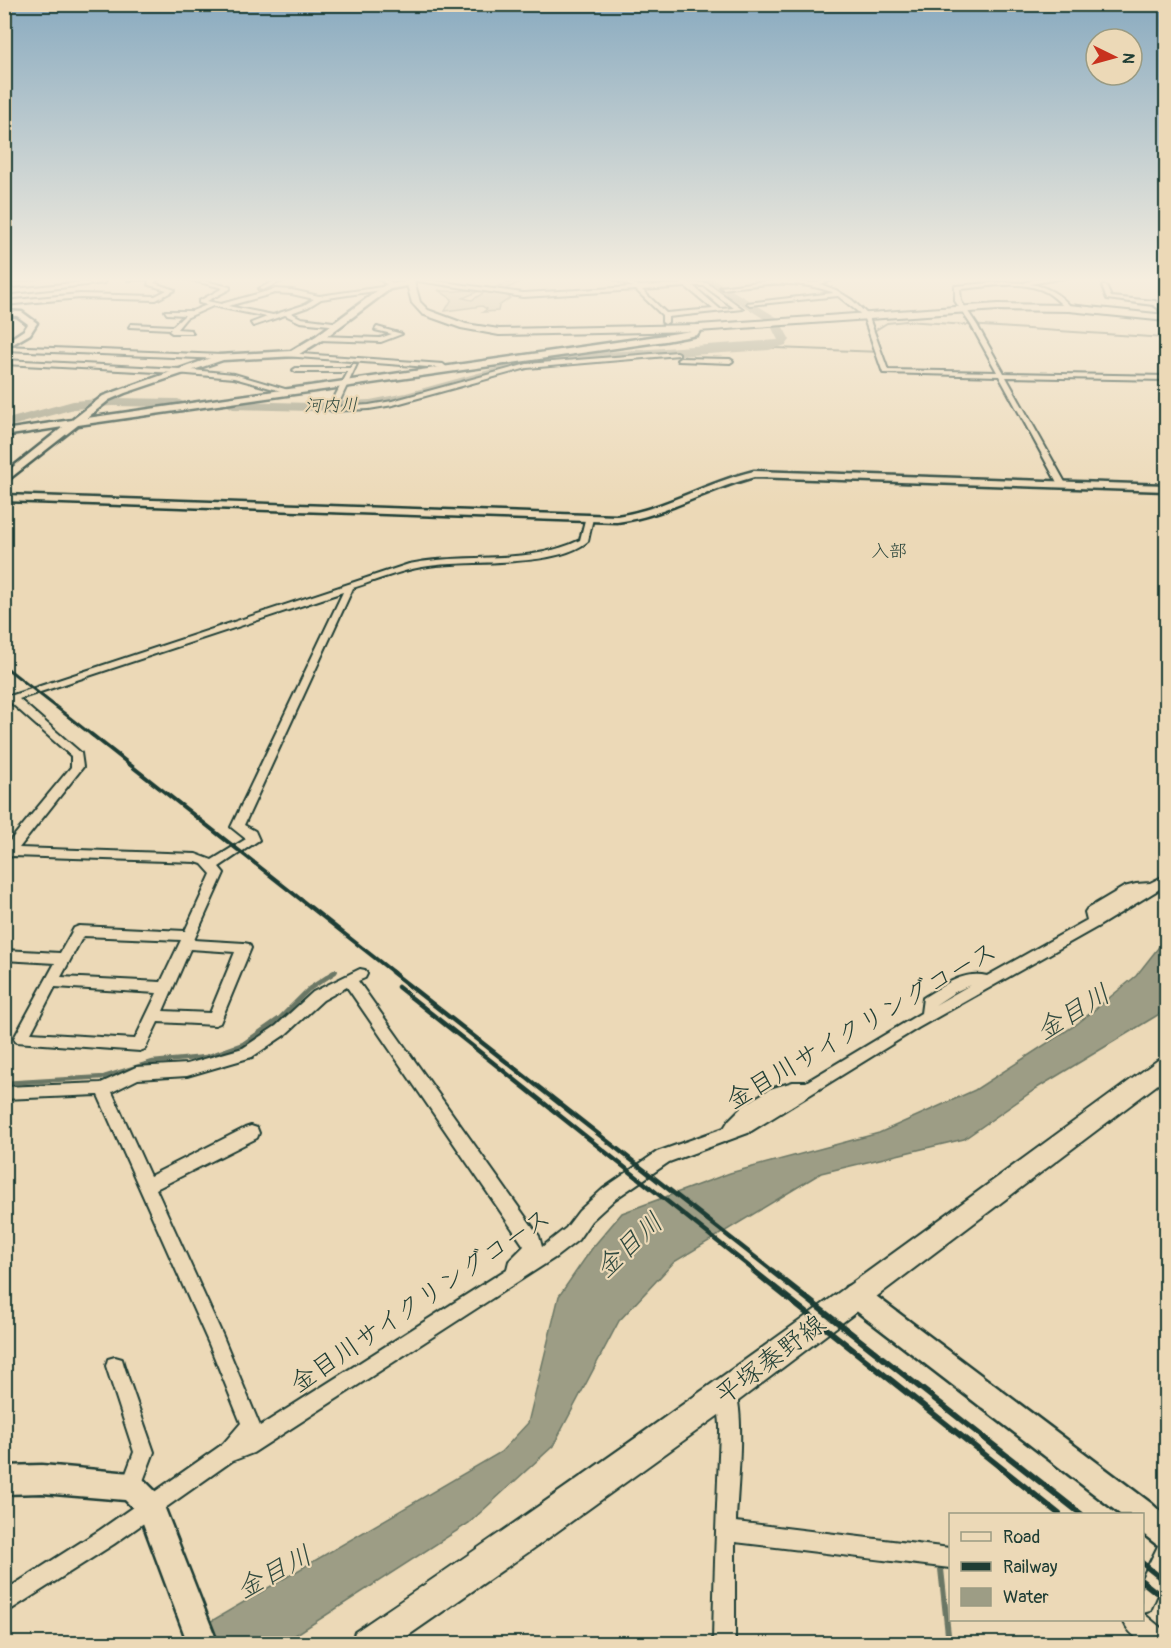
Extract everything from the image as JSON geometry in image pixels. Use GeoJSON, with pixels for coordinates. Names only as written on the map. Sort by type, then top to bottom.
{"type":"FeatureCollection","features":[{"type":"Feature","properties":{"kind":"main road","name":"平塚秦野線"},"geometry":{"type":"LineString","coordinates":[[368,1644],[727,1392],[1167,1066]]}},
{"type":"Feature","properties":{"kind":"street"},"geometry":{"type":"LineString","coordinates":[[31,364],[45,354]]}},
{"type":"Feature","properties":{"kind":"street"},"geometry":{"type":"LineString","coordinates":[[146,354],[222,357],[287,355],[443,366],[447,369]]}},
{"type":"Feature","properties":{"kind":"street"},"geometry":{"type":"LineString","coordinates":[[4,434],[539,354]]}},
{"type":"Feature","properties":{"kind":"street"},"geometry":{"type":"LineString","coordinates":[[676,354],[678,358]]}},
{"type":"Feature","properties":{"kind":"street"},"geometry":{"type":"LineString","coordinates":[[879,354],[885,372],[1167,378]]}},
{"type":"Feature","properties":{"kind":"street"},"geometry":{"type":"LineString","coordinates":[[990,354],[1062,484]]}},
{"type":"Feature","properties":{"kind":"street"},"geometry":{"type":"LineString","coordinates":[[4,480],[100,403],[122,391],[222,357]]}},
{"type":"Feature","properties":{"kind":"street"},"geometry":{"type":"LineString","coordinates":[[357,360],[332,409],[393,403],[526,366],[678,358],[730,361]]}},
{"type":"Feature","properties":{"kind":"street"},"geometry":{"type":"LineString","coordinates":[[4,362],[234,376],[292,392]]}},
{"type":"Feature","properties":{"kind":"street"},"geometry":{"type":"LineString","coordinates":[[296,370],[352,370]]}},
{"type":"Feature","properties":{"kind":"street"},"geometry":{"type":"LineString","coordinates":[[4,498],[618,519],[642,516],[728,480],[754,474],[1167,488]]}},
{"type":"Feature","properties":{"kind":"street"},"geometry":{"type":"LineString","coordinates":[[7,698],[428,562],[530,556],[567,548],[584,541],[589,518]]}},
{"type":"Feature","properties":{"kind":"street"},"geometry":{"type":"LineString","coordinates":[[211,866],[253,840],[251,834],[237,827],[350,586]]}},
{"type":"Feature","properties":{"kind":"street"},"geometry":{"type":"LineString","coordinates":[[6,854],[77,767],[77,755],[7,698]]}},
{"type":"Feature","properties":{"kind":"street"},"geometry":{"type":"LineString","coordinates":[[6,854],[196,858],[206,861],[218,873],[188,940],[166,988],[154,1016],[140,1045],[21,1038],[80,931],[188,940],[244,948],[215,1019],[154,1016]]}},
{"type":"Feature","properties":{"kind":"street","name":"金目川サイクリングコース"},"geometry":{"type":"LineString","coordinates":[[226,1454],[256,1440],[550,1251],[572,1234],[585,1216],[609,1194],[663,1157],[742,1128],[928,1016],[1094,923],[1167,879]]}},
{"type":"Feature","properties":{"kind":"street"},"geometry":{"type":"LineString","coordinates":[[4,955],[64,958]]}},
{"type":"Feature","properties":{"kind":"street"},"geometry":{"type":"LineString","coordinates":[[4,1092],[103,1089],[136,1073],[187,1070],[247,1053],[281,1030],[318,996],[355,977],[533,1242],[533,1250],[498,1284]]}},
{"type":"Feature","properties":{"kind":"street"},"geometry":{"type":"LineString","coordinates":[[51,982],[166,988]]}},
{"type":"Feature","properties":{"kind":"street"},"geometry":{"type":"LineString","coordinates":[[4,1604],[107,1537],[152,1512],[226,1454],[251,1425],[216,1340],[103,1089]]}},
{"type":"Feature","properties":{"kind":"street"},"geometry":{"type":"LineString","coordinates":[[147,1186],[251,1133]]}},
{"type":"Feature","properties":{"kind":"street"},"geometry":{"type":"LineString","coordinates":[[855,1295],[1139,1513]]}},
{"type":"Feature","properties":{"kind":"street"},"geometry":{"type":"LineString","coordinates":[[115,1366],[144,1452],[131,1486]]}},
{"type":"Feature","properties":{"kind":"street"},"geometry":{"type":"LineString","coordinates":[[724,1644],[725,1531],[730,1428],[727,1392]]}},
{"type":"Feature","properties":{"kind":"street"},"geometry":{"type":"LineString","coordinates":[[4,1480],[42,1479],[131,1486],[152,1512],[203,1644]]}},
{"type":"Feature","properties":{"kind":"street"},"geometry":{"type":"LineString","coordinates":[[1144,1517],[1167,1534]]}},
{"type":"Feature","properties":{"kind":"street"},"geometry":{"type":"LineString","coordinates":[[725,1531],[949,1558]]}},
{"type":"Feature","properties":{"kind":"street"},"geometry":{"type":"LineString","coordinates":[[1144,1601],[1167,1551]]}},
{"type":"Feature","properties":{"kind":"street"},"geometry":{"type":"LineString","coordinates":[[1136,1621],[1165,1644]]}},
{"type":"Feature","properties":{"kind":"water","name":"金目川"},"geometry":{"type":"Polygon","coordinates":[[[1166,938],[1166,1010],[1037,1088],[964,1139],[821,1173],[674,1262],[619,1321],[553,1446],[469,1523],[283,1643],[172,1644],[501,1452],[528,1423],[559,1296],[593,1247],[622,1213],[730,1173],[879,1133],[975,1090],[1077,1024],[1136,976],[1166,938]]]}},
{"type":"Feature","properties":{"kind":"waterway","name":"河内川"},"geometry":{"type":"LineString","coordinates":[[233,405],[311,407],[370,404],[408,397],[536,361],[646,354]]}},
{"type":"Feature","properties":{"kind":"waterway","name":"河内川"},"geometry":{"type":"LineString","coordinates":[[4,424],[73,405],[112,402],[178,403]]}},
{"type":"Feature","properties":{"kind":"waterway"},"geometry":{"type":"LineString","coordinates":[[332,973],[336,971]]}},
{"type":"Feature","properties":{"kind":"waterway"},"geometry":{"type":"LineString","coordinates":[[4,1083],[104,1077],[153,1062],[206,1057],[243,1044],[280,1018],[309,989],[335,972]]}},
{"type":"Feature","properties":{"kind":"waterway"},"geometry":{"type":"LineString","coordinates":[[941,1569],[949,1644]]}},
{"type":"Feature","properties":{"kind":"railway"},"geometry":{"type":"LineString","coordinates":[[4,666],[93,736]]}},
{"type":"Feature","properties":{"kind":"railway"},"geometry":{"type":"LineString","coordinates":[[91,734],[394,973]]}},
{"type":"Feature","properties":{"kind":"railway"},"geometry":{"type":"LineString","coordinates":[[392,972],[774,1272]]}},
{"type":"Feature","properties":{"kind":"railway"},"geometry":{"type":"LineString","coordinates":[[398,987],[756,1272]]}},
{"type":"Feature","properties":{"kind":"railway"},"geometry":{"type":"LineString","coordinates":[[754,1271],[1058,1513]]}},
{"type":"Feature","properties":{"kind":"railway"},"geometry":{"type":"LineString","coordinates":[[772,1271],[1080,1513]]}},
{"type":"Feature","properties":{"kind":"railway"},"geometry":{"type":"LineString","coordinates":[[1144,1565],[1166,1582]]}},
{"type":"Feature","properties":{"kind":"railway"},"geometry":{"type":"LineString","coordinates":[[1144,1583],[1166,1600]]}},
{"type":"Feature","properties":{"kind":"district","name":"入部"},"geometry":{"type":"Point","coordinates":[889,551]}}]}
